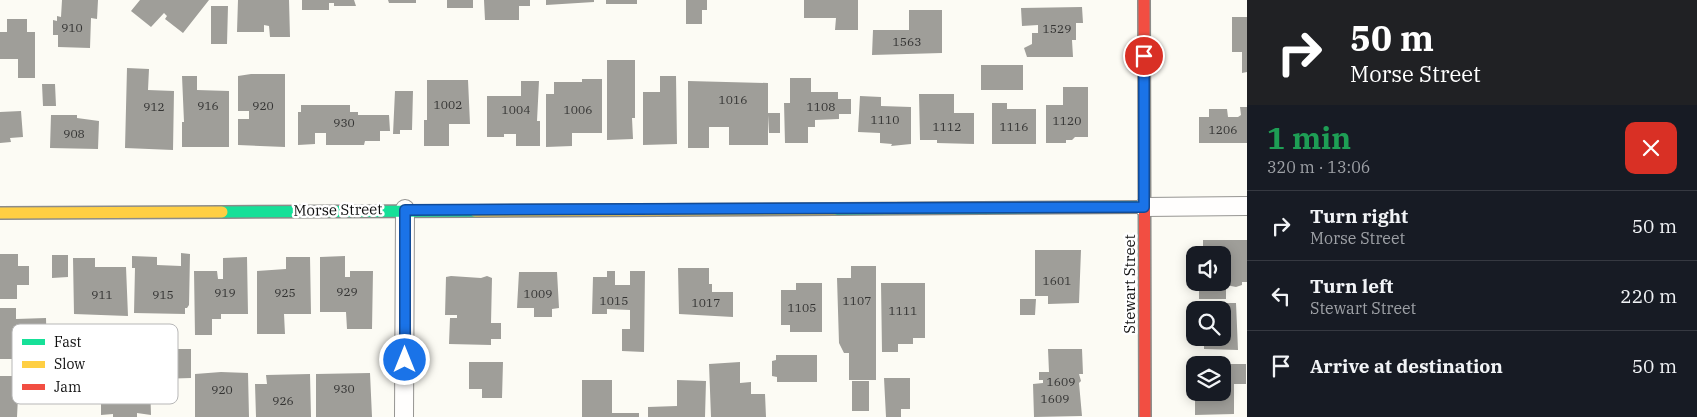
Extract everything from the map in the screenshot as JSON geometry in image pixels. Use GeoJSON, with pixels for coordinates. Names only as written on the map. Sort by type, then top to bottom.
{"type":"FeatureCollection","features":[{"type":"Feature","properties":{"kind":"street","name":"Stewart Street"},"geometry":{"type":"LineString","coordinates":[[1144,0],[1145,417]]}},
{"type":"Feature","properties":{"kind":"street","name":"Morse Street"},"geometry":{"type":"LineString","coordinates":[[0,213],[1247,206]]}},
{"type":"Feature","properties":{"kind":"street"},"geometry":{"type":"LineString","coordinates":[[404,417],[405,210]]}},
{"type":"Feature","properties":{"kind":"building"},"geometry":{"type":"Polygon","coordinates":[[[62,0],[98,0],[97,19],[91,18],[90,48],[58,47],[58,35],[53,35],[53,20],[57,21],[57,16],[61,17],[62,0]]]}},
{"type":"Feature","properties":{"kind":"building"},"geometry":{"type":"Polygon","coordinates":[[[140,0],[209,0],[183,33],[165,19],[167,16],[164,13],[151,27],[131,11],[140,0]]]}},
{"type":"Feature","properties":{"kind":"building"},"geometry":{"type":"Polygon","coordinates":[[[238,0],[289,0],[290,37],[270,37],[269,26],[264,25],[264,32],[237,32],[238,0]]]}},
{"type":"Feature","properties":{"kind":"building"},"geometry":{"type":"Polygon","coordinates":[[[302,0],[354,0],[356,6],[334,6],[334,3],[329,3],[329,10],[302,10],[302,0]]]}},
{"type":"Feature","properties":{"kind":"building"},"geometry":{"type":"Polygon","coordinates":[[[388,0],[416,0],[416,3],[389,3],[388,0]]]}},
{"type":"Feature","properties":{"kind":"building"},"geometry":{"type":"Polygon","coordinates":[[[447,0],[473,0],[473,8],[447,8],[447,0]]]}},
{"type":"Feature","properties":{"kind":"building"},"geometry":{"type":"Polygon","coordinates":[[[484,0],[530,0],[530,6],[519,6],[519,20],[485,20],[484,0]]]}},
{"type":"Feature","properties":{"kind":"building"},"geometry":{"type":"Polygon","coordinates":[[[546,0],[594,0],[594,2],[546,5],[546,0]]]}},
{"type":"Feature","properties":{"kind":"building"},"geometry":{"type":"Polygon","coordinates":[[[606,0],[637,0],[637,4],[606,4],[606,0]]]}},
{"type":"Feature","properties":{"kind":"building"},"geometry":{"type":"Polygon","coordinates":[[[686,0],[707,0],[707,10],[702,10],[702,24],[686,24],[686,0]]]}},
{"type":"Feature","properties":{"kind":"building"},"geometry":{"type":"Polygon","coordinates":[[[804,0],[858,0],[858,30],[835,30],[836,18],[804,18],[804,0]]]}},
{"type":"Feature","properties":{"kind":"building"},"geometry":{"type":"Polygon","coordinates":[[[211,6],[228,6],[227,44],[211,44],[211,6]]]}},
{"type":"Feature","properties":{"kind":"building"},"geometry":{"type":"Polygon","coordinates":[[[1082,7],[1083,23],[1076,23],[1076,40],[1072,40],[1073,57],[1027,57],[1024,48],[1032,44],[1032,33],[1038,33],[1038,25],[1022,26],[1021,8],[1082,7]]]}},
{"type":"Feature","properties":{"kind":"building"},"geometry":{"type":"Polygon","coordinates":[[[909,10],[942,10],[942,53],[872,55],[873,30],[909,30],[909,10]]]}},
{"type":"Feature","properties":{"kind":"building"},"geometry":{"type":"Polygon","coordinates":[[[1232,17],[1247,17],[1247,72],[1242,73],[1242,52],[1232,52],[1232,17]]]}},
{"type":"Feature","properties":{"kind":"building"},"geometry":{"type":"Polygon","coordinates":[[[7,19],[27,19],[27,32],[35,32],[35,78],[18,78],[18,59],[0,59],[0,32],[7,32],[7,19]]]}},
{"type":"Feature","properties":{"kind":"building"},"geometry":{"type":"Polygon","coordinates":[[[607,60],[635,60],[635,118],[632,118],[633,139],[607,140],[607,60]]]}},
{"type":"Feature","properties":{"kind":"building"},"geometry":{"type":"Polygon","coordinates":[[[981,65],[1023,65],[1023,90],[981,90],[981,65]]]}},
{"type":"Feature","properties":{"kind":"building"},"geometry":{"type":"Polygon","coordinates":[[[127,68],[149,69],[148,90],[174,91],[173,150],[125,148],[127,68]]]}},
{"type":"Feature","properties":{"kind":"building"},"geometry":{"type":"Polygon","coordinates":[[[285,74],[285,147],[238,145],[238,119],[249,119],[249,111],[238,111],[238,76],[285,74]]]}},
{"type":"Feature","properties":{"kind":"building"},"geometry":{"type":"Polygon","coordinates":[[[182,76],[197,76],[197,90],[229,91],[229,147],[182,147],[182,122],[184,122],[182,76]]]}},
{"type":"Feature","properties":{"kind":"building"},"geometry":{"type":"Polygon","coordinates":[[[660,76],[676,76],[677,144],[643,145],[643,92],[660,92],[660,76]]]}},
{"type":"Feature","properties":{"kind":"building"},"geometry":{"type":"Polygon","coordinates":[[[790,78],[811,78],[811,92],[838,92],[838,99],[851,99],[851,114],[839,114],[839,119],[815,120],[815,127],[808,127],[808,143],[785,143],[784,103],[790,103],[790,78]]]}},
{"type":"Feature","properties":{"kind":"building"},"geometry":{"type":"Polygon","coordinates":[[[582,79],[602,79],[602,133],[572,133],[572,146],[546,147],[546,94],[554,94],[554,82],[582,82],[582,79]]]}},
{"type":"Feature","properties":{"kind":"building"},"geometry":{"type":"Polygon","coordinates":[[[427,80],[468,80],[470,124],[449,124],[449,146],[424,146],[424,120],[427,120],[427,80]]]}},
{"type":"Feature","properties":{"kind":"building"},"geometry":{"type":"Polygon","coordinates":[[[521,81],[539,81],[537,121],[540,121],[540,146],[516,146],[516,134],[504,134],[504,137],[487,137],[487,96],[521,96],[521,81]]]}},
{"type":"Feature","properties":{"kind":"building"},"geometry":{"type":"Polygon","coordinates":[[[688,81],[768,83],[768,113],[780,113],[780,133],[769,133],[768,115],[768,145],[729,145],[729,127],[709,127],[709,148],[688,148],[688,81]]]}},
{"type":"Feature","properties":{"kind":"building"},"geometry":{"type":"Polygon","coordinates":[[[42,84],[55,84],[56,106],[43,106],[42,84]]]}},
{"type":"Feature","properties":{"kind":"building"},"geometry":{"type":"Polygon","coordinates":[[[1063,87],[1088,87],[1088,137],[1075,137],[1072,140],[1066,140],[1066,143],[1046,143],[1046,105],[1063,105],[1063,87]]]}},
{"type":"Feature","properties":{"kind":"building"},"geometry":{"type":"Polygon","coordinates":[[[395,91],[413,91],[412,130],[400,130],[400,134],[393,134],[395,91]]]}},
{"type":"Feature","properties":{"kind":"building"},"geometry":{"type":"Polygon","coordinates":[[[919,94],[954,94],[954,113],[974,113],[974,144],[937,143],[937,140],[920,140],[919,94]]]}},
{"type":"Feature","properties":{"kind":"building"},"geometry":{"type":"Polygon","coordinates":[[[860,96],[881,97],[881,106],[911,107],[911,144],[891,146],[892,144],[880,143],[880,133],[858,132],[860,96]]]}},
{"type":"Feature","properties":{"kind":"building"},"geometry":{"type":"Polygon","coordinates":[[[992,103],[1007,103],[1007,109],[1036,109],[1036,144],[992,144],[992,103]]]}},
{"type":"Feature","properties":{"kind":"building"},"geometry":{"type":"Polygon","coordinates":[[[301,105],[350,105],[350,112],[358,112],[358,115],[389,115],[390,131],[380,131],[380,141],[365,141],[364,145],[326,145],[326,133],[315,133],[315,144],[298,145],[298,112],[301,112],[301,105]]]}},
{"type":"Feature","properties":{"kind":"building"},"geometry":{"type":"Polygon","coordinates":[[[1240,107],[1247,107],[1247,143],[1199,143],[1199,117],[1209,117],[1209,109],[1227,109],[1228,117],[1238,117],[1241,115],[1240,107]]]}},
{"type":"Feature","properties":{"kind":"building"},"geometry":{"type":"Polygon","coordinates":[[[21,111],[23,137],[10,138],[11,142],[0,143],[0,112],[21,111]]]}},
{"type":"Feature","properties":{"kind":"building"},"geometry":{"type":"Polygon","coordinates":[[[51,115],[77,115],[77,118],[99,121],[98,149],[50,148],[51,115]]]}},
{"type":"Feature","properties":{"kind":"building"},"geometry":{"type":"Polygon","coordinates":[[[1203,240],[1247,240],[1247,282],[1242,282],[1242,285],[1236,287],[1231,286],[1231,246],[1203,246],[1203,240]]]}},
{"type":"Feature","properties":{"kind":"building"},"geometry":{"type":"Polygon","coordinates":[[[1035,250],[1081,250],[1079,303],[1048,304],[1048,296],[1035,296],[1035,250]]]}},
{"type":"Feature","properties":{"kind":"building"},"geometry":{"type":"Polygon","coordinates":[[[181,253],[190,254],[189,305],[185,308],[185,314],[134,313],[135,268],[132,268],[132,256],[157,257],[157,265],[181,266],[181,253]]]}},
{"type":"Feature","properties":{"kind":"building"},"geometry":{"type":"Polygon","coordinates":[[[0,254],[18,254],[18,266],[29,266],[29,285],[17,285],[17,299],[0,299],[0,254]]]}},
{"type":"Feature","properties":{"kind":"building"},"geometry":{"type":"Polygon","coordinates":[[[52,255],[68,255],[68,277],[52,278],[52,255]]]}},
{"type":"Feature","properties":{"kind":"building"},"geometry":{"type":"Polygon","coordinates":[[[345,256],[345,277],[350,277],[350,271],[373,271],[372,329],[347,329],[346,312],[320,312],[320,257],[345,256]]]}},
{"type":"Feature","properties":{"kind":"building"},"geometry":{"type":"Polygon","coordinates":[[[247,257],[248,314],[221,314],[221,319],[212,319],[212,335],[195,335],[194,271],[217,271],[218,279],[223,279],[223,258],[247,257]]]}},
{"type":"Feature","properties":{"kind":"building"},"geometry":{"type":"Polygon","coordinates":[[[286,257],[310,257],[311,314],[284,314],[285,334],[257,334],[257,271],[286,269],[286,257]]]}},
{"type":"Feature","properties":{"kind":"building"},"geometry":{"type":"Polygon","coordinates":[[[73,258],[95,258],[95,267],[126,267],[128,316],[74,314],[73,258]]]}},
{"type":"Feature","properties":{"kind":"building"},"geometry":{"type":"Polygon","coordinates":[[[851,266],[876,266],[876,380],[849,380],[849,353],[844,353],[839,343],[837,278],[851,278],[851,266]]]}},
{"type":"Feature","properties":{"kind":"building"},"geometry":{"type":"Polygon","coordinates":[[[678,268],[709,268],[709,284],[712,284],[712,292],[733,292],[733,317],[679,314],[678,268]]]}},
{"type":"Feature","properties":{"kind":"building"},"geometry":{"type":"Polygon","coordinates":[[[607,271],[615,271],[615,285],[630,285],[630,271],[645,271],[644,352],[622,351],[622,329],[630,329],[630,310],[607,309],[607,314],[592,314],[593,277],[607,277],[607,271]]]}},
{"type":"Feature","properties":{"kind":"building"},"geometry":{"type":"Polygon","coordinates":[[[519,272],[557,272],[559,308],[552,309],[552,317],[534,317],[534,308],[517,308],[519,272]]]}},
{"type":"Feature","properties":{"kind":"building"},"geometry":{"type":"Polygon","coordinates":[[[487,276],[492,278],[491,323],[501,323],[501,339],[491,339],[491,345],[449,344],[450,318],[457,318],[457,315],[445,315],[446,277],[481,278],[487,276]]]}},
{"type":"Feature","properties":{"kind":"building"},"geometry":{"type":"Polygon","coordinates":[[[796,283],[822,283],[822,332],[790,332],[790,325],[781,325],[781,290],[796,290],[796,283]]]}},
{"type":"Feature","properties":{"kind":"building"},"geometry":{"type":"Polygon","coordinates":[[[881,283],[925,283],[925,338],[913,338],[913,344],[898,344],[898,352],[882,352],[881,283]]]}},
{"type":"Feature","properties":{"kind":"building"},"geometry":{"type":"Polygon","coordinates":[[[1199,291],[1226,291],[1226,299],[1199,299],[1199,291]]]}},
{"type":"Feature","properties":{"kind":"building"},"geometry":{"type":"Polygon","coordinates":[[[1020,299],[1036,299],[1035,315],[1020,315],[1020,299]]]}},
{"type":"Feature","properties":{"kind":"building"},"geometry":{"type":"Polygon","coordinates":[[[1231,303],[1236,303],[1238,350],[1204,349],[1204,346],[1231,346],[1231,303]]]}},
{"type":"Feature","properties":{"kind":"building"},"geometry":{"type":"Polygon","coordinates":[[[0,308],[16,308],[16,319],[46,318],[46,324],[12,324],[12,359],[0,359],[0,308]]]}},
{"type":"Feature","properties":{"kind":"building"},"geometry":{"type":"Polygon","coordinates":[[[178,349],[191,349],[191,378],[178,378],[178,349]]]}},
{"type":"Feature","properties":{"kind":"building"},"geometry":{"type":"Polygon","coordinates":[[[1048,349],[1082,349],[1083,374],[1079,374],[1081,381],[1079,383],[1082,416],[1034,417],[1033,384],[1043,383],[1043,380],[1039,380],[1039,372],[1049,372],[1048,349]]]}},
{"type":"Feature","properties":{"kind":"building"},"geometry":{"type":"Polygon","coordinates":[[[776,355],[817,355],[817,382],[777,382],[777,377],[772,376],[772,361],[776,360],[776,355]]]}},
{"type":"Feature","properties":{"kind":"building"},"geometry":{"type":"Polygon","coordinates":[[[469,362],[503,362],[502,398],[482,398],[482,389],[469,389],[469,362]]]}},
{"type":"Feature","properties":{"kind":"building"},"geometry":{"type":"Polygon","coordinates":[[[740,362],[740,383],[751,382],[751,394],[765,394],[766,417],[711,417],[709,364],[740,362]]]}},
{"type":"Feature","properties":{"kind":"building"},"geometry":{"type":"Polygon","coordinates":[[[1231,364],[1246,364],[1246,384],[1234,384],[1234,414],[1195,415],[1195,401],[1231,401],[1231,364]]]}},
{"type":"Feature","properties":{"kind":"building"},"geometry":{"type":"Polygon","coordinates":[[[221,372],[248,373],[249,417],[195,417],[195,374],[221,372]]]}},
{"type":"Feature","properties":{"kind":"building"},"geometry":{"type":"Polygon","coordinates":[[[370,373],[372,417],[316,417],[316,374],[370,373]]]}},
{"type":"Feature","properties":{"kind":"building"},"geometry":{"type":"Polygon","coordinates":[[[310,374],[311,417],[256,417],[255,384],[267,384],[266,375],[310,374]]]}},
{"type":"Feature","properties":{"kind":"building"},"geometry":{"type":"Polygon","coordinates":[[[0,376],[12,376],[12,404],[18,404],[17,417],[0,417],[0,376]]]}},
{"type":"Feature","properties":{"kind":"building"},"geometry":{"type":"Polygon","coordinates":[[[884,378],[910,378],[910,409],[901,409],[901,417],[886,417],[884,378]]]}},
{"type":"Feature","properties":{"kind":"building"},"geometry":{"type":"Polygon","coordinates":[[[582,380],[612,380],[612,413],[639,413],[639,417],[582,417],[582,380]]]}},
{"type":"Feature","properties":{"kind":"building"},"geometry":{"type":"Polygon","coordinates":[[[677,380],[706,381],[705,417],[648,417],[648,407],[677,406],[677,380]]]}},
{"type":"Feature","properties":{"kind":"building"},"geometry":{"type":"Polygon","coordinates":[[[852,381],[869,381],[869,411],[852,411],[852,381]]]}},
{"type":"Feature","properties":{"kind":"building"},"geometry":{"type":"Polygon","coordinates":[[[101,404],[151,404],[151,415],[137,413],[137,417],[113,417],[113,414],[101,415],[101,404]]]}},
{"type":"Feature","properties":{"kind":"traffic: fast"},"geometry":{"type":"LineString","coordinates":[[835,209],[1144,207]]}},
{"type":"Feature","properties":{"kind":"traffic: fast"},"geometry":{"type":"LineString","coordinates":[[222,212],[475,211]]}},
{"type":"Feature","properties":{"kind":"traffic: slow"},"geometry":{"type":"LineString","coordinates":[[475,211],[835,209]]}},
{"type":"Feature","properties":{"kind":"traffic: slow"},"geometry":{"type":"LineString","coordinates":[[0,213],[222,212]]}},
{"type":"Feature","properties":{"kind":"traffic: jam"},"geometry":{"type":"LineString","coordinates":[[1144,0],[1145,417]]}},
{"type":"Feature","properties":{"kind":"route"},"geometry":{"type":"LineString","coordinates":[[405,360],[405,210],[1144,207],[1144,56]]}}]}
